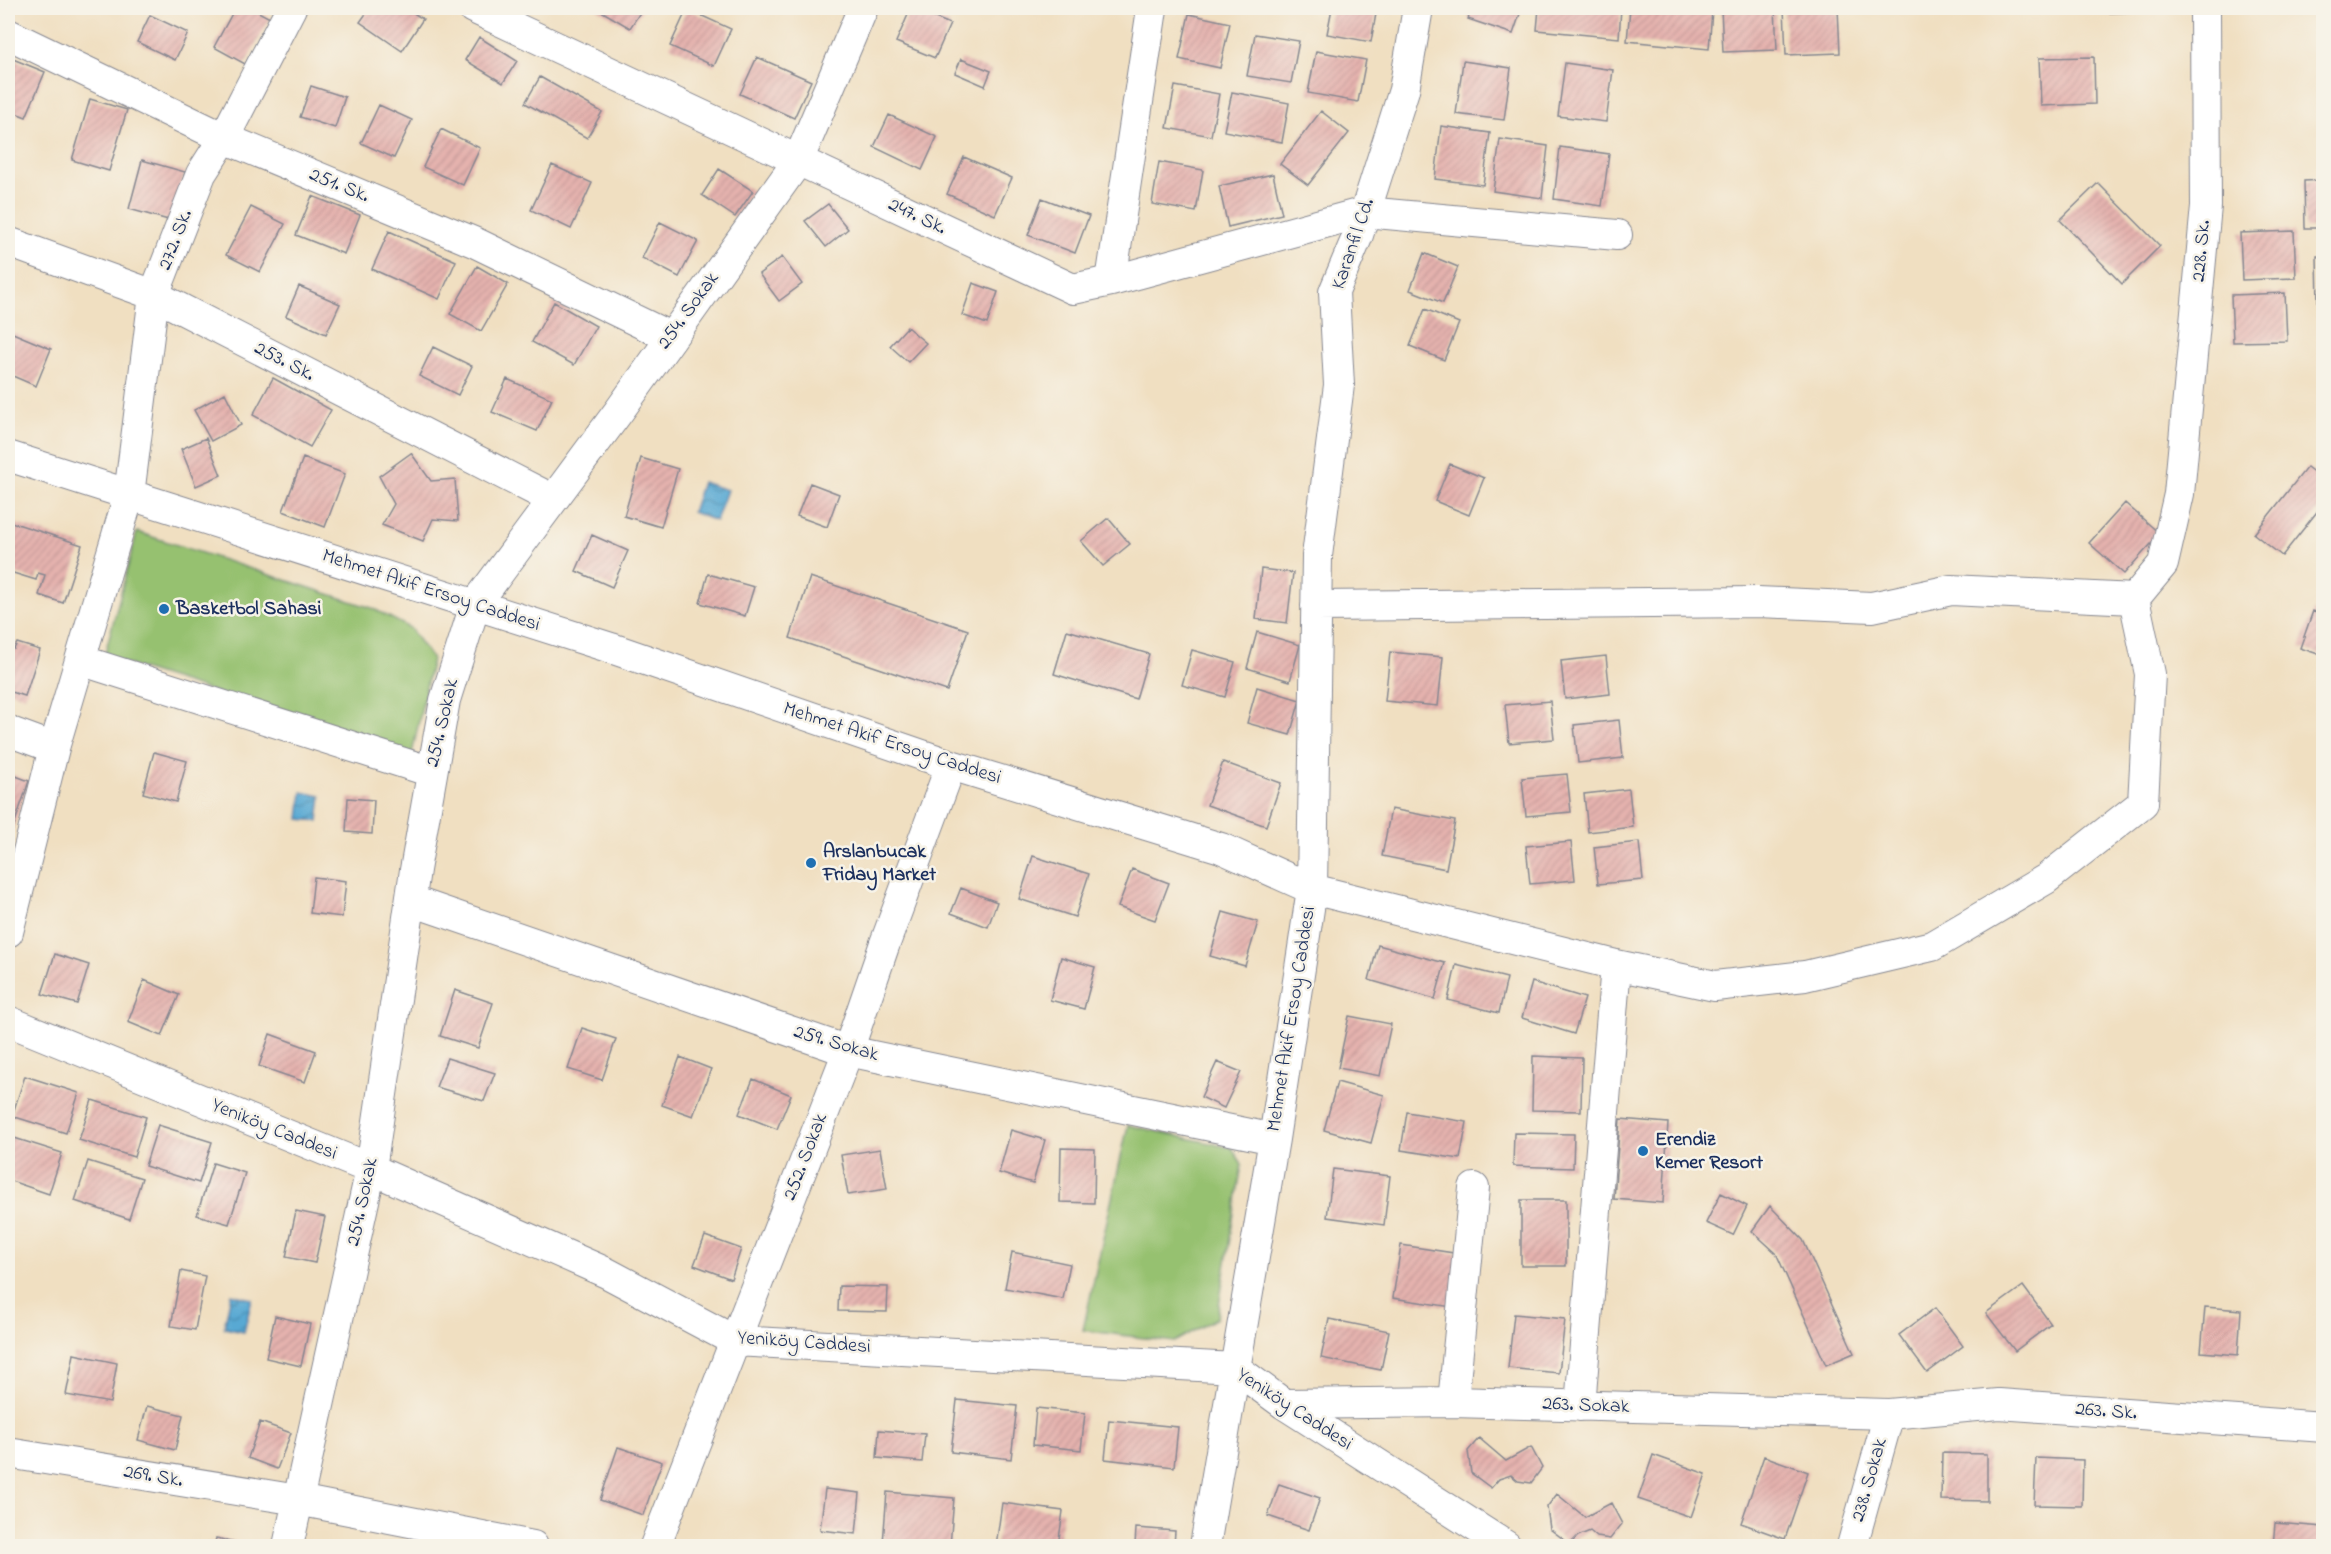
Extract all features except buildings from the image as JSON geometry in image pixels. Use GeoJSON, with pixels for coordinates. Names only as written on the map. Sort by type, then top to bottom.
{"type":"FeatureCollection","features":[{"type":"Feature","properties":{"kind":"street","name":"272. Sk."},"geometry":{"type":"LineString","coordinates":[[8,932],[54,748],[129,495],[154,295],[201,174],[224,138],[291,8]]}},
{"type":"Feature","properties":{"kind":"street","name":"247. Sk."},"geometry":{"type":"LineString","coordinates":[[474,8],[1073,289],[1112,281],[1365,212]]}},
{"type":"Feature","properties":{"kind":"street","name":"254. Sokak"},"geometry":{"type":"LineString","coordinates":[[288,1546],[371,1169],[445,700],[476,605],[619,411],[798,161],[863,8]]}},
{"type":"Feature","properties":{"kind":"street"},"geometry":{"type":"LineString","coordinates":[[1112,281],[1151,8]]}},
{"type":"Feature","properties":{"kind":"street","name":"Karanfil Cd."},"geometry":{"type":"LineString","coordinates":[[1312,889],[1317,556],[1339,385],[1334,292],[1365,212],[1404,90],[1418,8]]}},
{"type":"Feature","properties":{"kind":"street","name":"228. Sk."},"geometry":{"type":"LineString","coordinates":[[2134,599],[2163,564],[2179,494],[2206,206],[2205,8]]}},
{"type":"Feature","properties":{"kind":"street","name":"251. Sk."},"geometry":{"type":"LineString","coordinates":[[8,34],[224,138],[476,243],[670,337]]}},
{"type":"Feature","properties":{"kind":"street"},"geometry":{"type":"LineString","coordinates":[[1365,212],[1617,235]]}},
{"type":"Feature","properties":{"kind":"street","name":"253. Sk."},"geometry":{"type":"LineString","coordinates":[[8,242],[154,295],[552,499]]}},
{"type":"Feature","properties":{"kind":"street","name":"Mehmet Akif Ersoy Caddesi"},"geometry":{"type":"LineString","coordinates":[[8,456],[611,648],[951,765],[1221,848],[1312,889],[1274,1139],[1205,1546]]}},
{"type":"Feature","properties":{"kind":"street"},"geometry":{"type":"LineString","coordinates":[[1312,889],[1616,965],[1715,986],[1805,976],[1932,946],[2046,879],[2143,803],[2150,674],[2134,599],[1951,590],[1872,607],[1758,602],[1316,606]]}},
{"type":"Feature","properties":{"kind":"street"},"geometry":{"type":"LineString","coordinates":[[80,660],[432,772]]}},
{"type":"Feature","properties":{"kind":"street"},"geometry":{"type":"LineString","coordinates":[[8,732],[54,748]]}},
{"type":"Feature","properties":{"kind":"street","name":"252. Sokak"},"geometry":{"type":"LineString","coordinates":[[655,1546],[848,1051],[951,765]]}},
{"type":"Feature","properties":{"kind":"street","name":"259. Sokak"},"geometry":{"type":"LineString","coordinates":[[412,901],[848,1051],[1274,1139]]}},
{"type":"Feature","properties":{"kind":"street"},"geometry":{"type":"LineString","coordinates":[[1580,1406],[1616,965]]}},
{"type":"Feature","properties":{"kind":"street","name":"Yeniköy Caddesi"},"geometry":{"type":"LineString","coordinates":[[8,1021],[371,1169],[607,1273],[735,1341],[1235,1368],[1284,1404],[1506,1546]]}},
{"type":"Feature","properties":{"kind":"street"},"geometry":{"type":"LineString","coordinates":[[1453,1402],[1474,1188]]}},
{"type":"Feature","properties":{"kind":"street","name":"263. Sokak"},"geometry":{"type":"LineString","coordinates":[[1284,1404],[1453,1402],[1889,1414]]}},
{"type":"Feature","properties":{"kind":"street","name":"263. Sk."},"geometry":{"type":"LineString","coordinates":[[1889,1414],[1999,1404],[2324,1427]]}},
{"type":"Feature","properties":{"kind":"street","name":"238. Sokak"},"geometry":{"type":"LineString","coordinates":[[1852,1546],[1889,1414]]}},
{"type":"Feature","properties":{"kind":"street","name":"269. Sk."},"geometry":{"type":"LineString","coordinates":[[8,1453],[298,1500],[533,1546]]}},
{"type":"Feature","properties":{"kind":"green space"},"geometry":{"type":"Polygon","coordinates":[[[137,532],[372,608],[410,628],[432,659],[412,754],[104,657],[137,532]]]}},
{"type":"Feature","properties":{"kind":"green space"},"geometry":{"type":"Polygon","coordinates":[[[1128,1125],[1232,1148],[1242,1164],[1217,1318],[1174,1342],[1083,1330],[1128,1125]]]}},
{"type":"Feature","properties":{"kind":"water"},"geometry":{"type":"Polygon","coordinates":[[[702,482],[727,490],[716,521],[692,512],[702,482]]]}},
{"type":"Feature","properties":{"kind":"water"},"geometry":{"type":"Polygon","coordinates":[[[302,792],[321,796],[318,821],[299,819],[302,792]]]}},
{"type":"Feature","properties":{"kind":"water"},"geometry":{"type":"Polygon","coordinates":[[[231,1294],[252,1299],[244,1332],[224,1328],[231,1294]]]}},
{"type":"Feature","properties":{"kind":"place","name":"Basketbol Sahasi"},"geometry":{"type":"Point","coordinates":[164,609]}},
{"type":"Feature","properties":{"kind":"place","name":"Arslanbucak Friday Market"},"geometry":{"type":"Point","coordinates":[811,863]}},
{"type":"Feature","properties":{"kind":"place","name":"Erendiz Kemer Resort"},"geometry":{"type":"Point","coordinates":[1643,1151]}}]}
